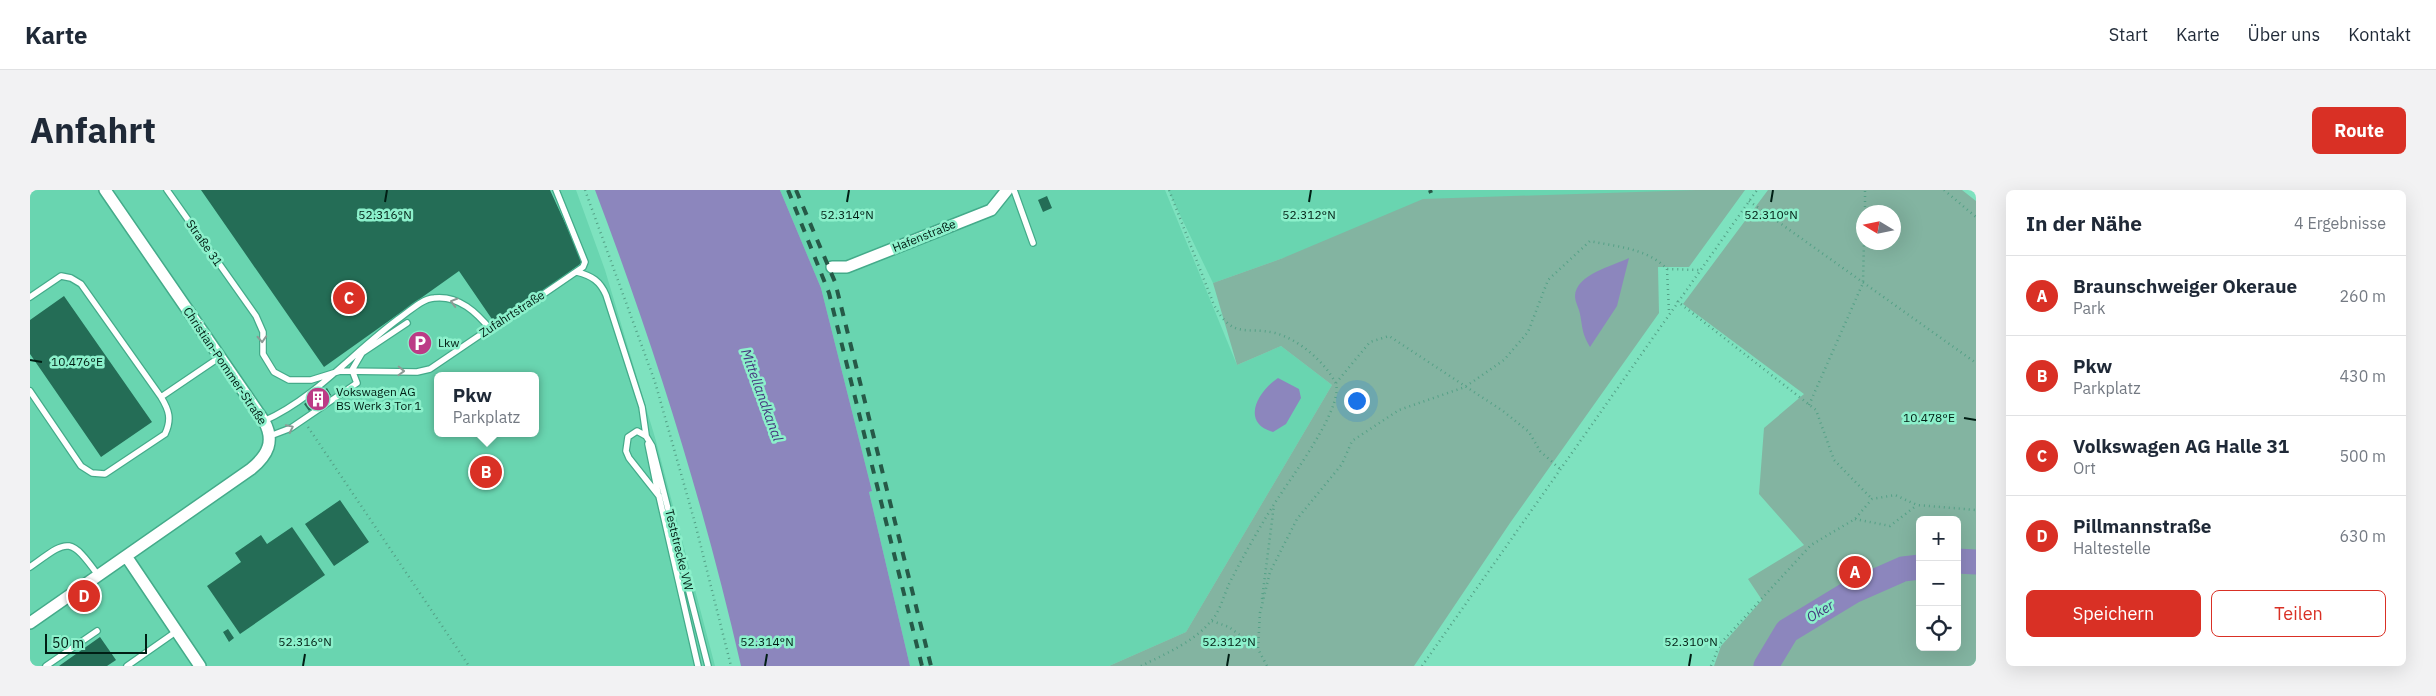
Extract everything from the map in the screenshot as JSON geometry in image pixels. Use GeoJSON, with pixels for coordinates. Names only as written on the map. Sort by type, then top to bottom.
{"type":"FeatureCollection","features":[{"type":"Feature","properties":{"kind":"street","name":"Christian-Pommer-Straße"},"geometry":{"type":"LineString","coordinates":[[30,623],[251,469],[262,460],[268,450],[270,436],[264,421],[105,190]]}},
{"type":"Feature","properties":{"kind":"street","name":"Hafenstraße"},"geometry":{"type":"LineString","coordinates":[[832,267],[847,267],[991,210],[1007,190]]}},
{"type":"Feature","properties":{"kind":"street"},"geometry":{"type":"LineString","coordinates":[[126,556],[200,666]]}},
{"type":"Feature","properties":{"kind":"lane","name":"Straße 31"},"geometry":{"type":"LineString","coordinates":[[167,190],[259,324],[263,332],[263,354],[274,372],[289,380],[311,380],[332,373]]}},
{"type":"Feature","properties":{"kind":"lane"},"geometry":{"type":"LineString","coordinates":[[556,190],[585,262],[583,267],[577,272]]}},
{"type":"Feature","properties":{"kind":"lane"},"geometry":{"type":"LineString","coordinates":[[1014,190],[1033,243]]}},
{"type":"Feature","properties":{"kind":"lane","name":"Zufahrtstraße"},"geometry":{"type":"LineString","coordinates":[[332,373],[352,370],[417,372],[430,369],[577,272]]}},
{"type":"Feature","properties":{"kind":"lane","name":"Teststrecke VW"},"geometry":{"type":"LineString","coordinates":[[577,272],[591,276],[602,285],[642,407],[646,436],[698,666]]}},
{"type":"Feature","properties":{"kind":"lane"},"geometry":{"type":"LineString","coordinates":[[30,297],[61,276],[71,278],[80,284],[161,397],[169,411],[169,424],[165,434],[105,474],[92,473],[82,466],[30,391]]}},
{"type":"Feature","properties":{"kind":"lane"},"geometry":{"type":"LineString","coordinates":[[264,421],[280,414],[298,402],[374,337],[424,301],[434,298],[452,300],[475,311],[491,330]]}},
{"type":"Feature","properties":{"kind":"lane"},"geometry":{"type":"LineString","coordinates":[[270,436],[292,428],[357,384],[352,370],[362,353],[407,322]]}},
{"type":"Feature","properties":{"kind":"lane"},"geometry":{"type":"LineString","coordinates":[[161,397],[220,357]]}},
{"type":"Feature","properties":{"kind":"lane","name":"Teststrecke VW"},"geometry":{"type":"LineString","coordinates":[[659,496],[634,467],[626,450],[628,437],[632,432],[642,432],[646,436],[654,455],[708,666]]}},
{"type":"Feature","properties":{"kind":"lane"},"geometry":{"type":"LineString","coordinates":[[30,568],[59,546],[69,544],[76,547],[98,575]]}},
{"type":"Feature","properties":{"kind":"lane"},"geometry":{"type":"LineString","coordinates":[[46,666],[98,631]]}},
{"type":"Feature","properties":{"kind":"lane"},"geometry":{"type":"LineString","coordinates":[[127,666],[177,631]]}},
{"type":"Feature","properties":{"kind":"path"},"geometry":{"type":"LineString","coordinates":[[584,190],[655,382],[695,523],[731,666]]}},
{"type":"Feature","properties":{"kind":"path"},"geometry":{"type":"LineString","coordinates":[[1142,666],[1180,646],[1212,621],[1230,583],[1274,504],[1309,452],[1336,401],[1336,383],[1311,352],[1275,333],[1242,332],[1221,318],[1214,305],[1169,190]]}},
{"type":"Feature","properties":{"kind":"path"},"geometry":{"type":"LineString","coordinates":[[1422,666],[1669,312],[1757,190]]}},
{"type":"Feature","properties":{"kind":"path"},"geometry":{"type":"LineString","coordinates":[[1865,190],[1865,205]]}},
{"type":"Feature","properties":{"kind":"path"},"geometry":{"type":"LineString","coordinates":[[1944,190],[1976,217]]}},
{"type":"Feature","properties":{"kind":"path"},"geometry":{"type":"LineString","coordinates":[[1749,201],[1976,363]]}},
{"type":"Feature","properties":{"kind":"path"},"geometry":{"type":"LineString","coordinates":[[1260,613],[1270,572],[1297,519],[1342,464],[1352,441],[1399,410],[1465,386],[1504,360],[1528,332],[1548,280],[1590,241],[1635,250],[1656,258],[1667,269],[1669,312]]}},
{"type":"Feature","properties":{"kind":"path"},"geometry":{"type":"LineString","coordinates":[[1809,405],[1863,283],[1864,250]]}},
{"type":"Feature","properties":{"kind":"path"},"geometry":{"type":"LineString","coordinates":[[1667,269],[1699,270]]}},
{"type":"Feature","properties":{"kind":"path"},"geometry":{"type":"LineString","coordinates":[[1677,301],[1816,410],[1834,460],[1872,499]]}},
{"type":"Feature","properties":{"kind":"path"},"geometry":{"type":"LineString","coordinates":[[1336,383],[1370,342],[1389,336],[1503,411],[1529,432],[1540,451],[1560,469]]}},
{"type":"Feature","properties":{"kind":"path"},"geometry":{"type":"LineString","coordinates":[[318,442],[469,666]]}},
{"type":"Feature","properties":{"kind":"path"},"geometry":{"type":"LineString","coordinates":[[1711,666],[1720,644],[1811,545],[1855,518],[1872,499],[1895,495],[1917,505],[1976,510]]}},
{"type":"Feature","properties":{"kind":"path"},"geometry":{"type":"LineString","coordinates":[[1258,649],[1260,613],[1274,504]]}},
{"type":"Feature","properties":{"kind":"path"},"geometry":{"type":"LineString","coordinates":[[1855,518],[1890,526],[1917,505]]}},
{"type":"Feature","properties":{"kind":"path"},"geometry":{"type":"LineString","coordinates":[[1212,621],[1230,627],[1258,649],[1267,666]]}},
{"type":"Feature","properties":{"kind":"shaded area"},"geometry":{"type":"Polygon","coordinates":[[[30,190],[576,190],[605,270],[656,441],[715,666],[30,666],[30,190]]]}},
{"type":"Feature","properties":{"kind":"shaded area"},"geometry":{"type":"Polygon","coordinates":[[[780,190],[1165,190],[1237,365],[1281,346],[1332,385],[1186,632],[1109,666],[910,666],[869,492],[872,491],[821,288],[780,190]]]}},
{"type":"Feature","properties":{"kind":"shaded area"},"geometry":{"type":"Polygon","coordinates":[[[1168,190],[1696,190],[1283,258],[1213,283],[1168,190]]]}},
{"type":"Feature","properties":{"kind":"shaded area"},"geometry":{"type":"Polygon","coordinates":[[[1745,190],[1689,267],[1658,267],[1659,313],[1510,523],[1414,666],[1109,666],[1186,632],[1332,385],[1281,346],[1237,365],[1213,283],[1283,258],[1423,199],[1745,190]]]}},
{"type":"Feature","properties":{"kind":"shaded area"},"geometry":{"type":"Polygon","coordinates":[[[1768,190],[1962,190],[1976,201],[1976,666],[1714,666],[1721,646],[1762,600],[1748,579],[1804,545],[1759,494],[1764,428],[1804,394],[1683,304],[1768,190]]]}},
{"type":"Feature","properties":{"kind":"water","name":"Mittellandkanal"},"geometry":{"type":"Polygon","coordinates":[[[595,190],[780,190],[821,288],[872,491],[869,492],[910,666],[741,666],[711,545],[676,425],[638,307],[595,190]]]}},
{"type":"Feature","properties":{"kind":"water"},"geometry":{"type":"Polygon","coordinates":[[[1629,258],[1617,306],[1590,347],[1584,335],[1575,296],[1577,288],[1588,276],[1629,258]]]}},
{"type":"Feature","properties":{"kind":"water"},"geometry":{"type":"Polygon","coordinates":[[[1278,378],[1299,389],[1301,398],[1286,424],[1273,432],[1263,428],[1257,422],[1255,414],[1259,398],[1278,378]]]}},
{"type":"Feature","properties":{"kind":"building"},"geometry":{"type":"Polygon","coordinates":[[[201,190],[550,190],[583,262],[496,325],[459,271],[324,367],[201,190]]]}},
{"type":"Feature","properties":{"kind":"building"},"geometry":{"type":"Polygon","coordinates":[[[1047,196],[1052,208],[1043,212],[1038,200],[1047,196]]]}},
{"type":"Feature","properties":{"kind":"building"},"geometry":{"type":"Polygon","coordinates":[[[64,296],[152,422],[101,457],[30,354],[30,320],[64,296]]]}},
{"type":"Feature","properties":{"kind":"building","name":"Vokswagen AG BS Werk 3 Tor 1"},"geometry":{"type":"Polygon","coordinates":[[[327,388],[331,395],[309,411],[304,404],[327,388]]]}},
{"type":"Feature","properties":{"kind":"building"},"geometry":{"type":"Polygon","coordinates":[[[340,500],[369,542],[334,566],[305,524],[340,500]]]}},
{"type":"Feature","properties":{"kind":"building"},"geometry":{"type":"Polygon","coordinates":[[[292,527],[325,575],[240,634],[207,586],[241,562],[235,553],[261,535],[267,544],[292,527]]]}},
{"type":"Feature","properties":{"kind":"building"},"geometry":{"type":"Polygon","coordinates":[[[228,629],[234,638],[229,642],[223,632],[228,629]]]}},
{"type":"Feature","properties":{"kind":"building"},"geometry":{"type":"Polygon","coordinates":[[[100,637],[116,660],[107,666],[59,666],[100,637]]]}},
{"type":"Feature","properties":{"kind":"waterway","name":"Oker"},"geometry":{"type":"LineString","coordinates":[[1961,561],[1976,562]]}},
{"type":"Feature","properties":{"kind":"waterway","name":"Oker"},"geometry":{"type":"LineString","coordinates":[[1766,666],[1787,631],[1853,591],[1903,569],[1916,567]]}},
{"type":"Feature","properties":{"kind":"railway"},"geometry":{"type":"LineString","coordinates":[[788,190],[829,293],[922,666]]}},
{"type":"Feature","properties":{"kind":"railway"},"geometry":{"type":"LineString","coordinates":[[796,190],[835,282],[931,666]]}},
{"type":"Feature","properties":{"kind":"place","name":"Volkswagen AG Halle 31"},"geometry":{"type":"Point","coordinates":[349,298]}},
{"type":"Feature","properties":{"kind":"place","name":"Lkw"},"geometry":{"type":"Point","coordinates":[420,343]}},
{"type":"Feature","properties":{"kind":"place","name":"Vokswagen AG BS Werk 3 Tor 1"},"geometry":{"type":"Point","coordinates":[318,399]}},
{"type":"Feature","properties":{"kind":"place","name":"Pkw"},"geometry":{"type":"Point","coordinates":[486,472]}},
{"type":"Feature","properties":{"kind":"place","name":"Braunschweiger Okeraue"},"geometry":{"type":"Point","coordinates":[1855,572]}},
{"type":"Feature","properties":{"kind":"place","name":"Pillmannstraße"},"geometry":{"type":"Point","coordinates":[84,596]}}]}
